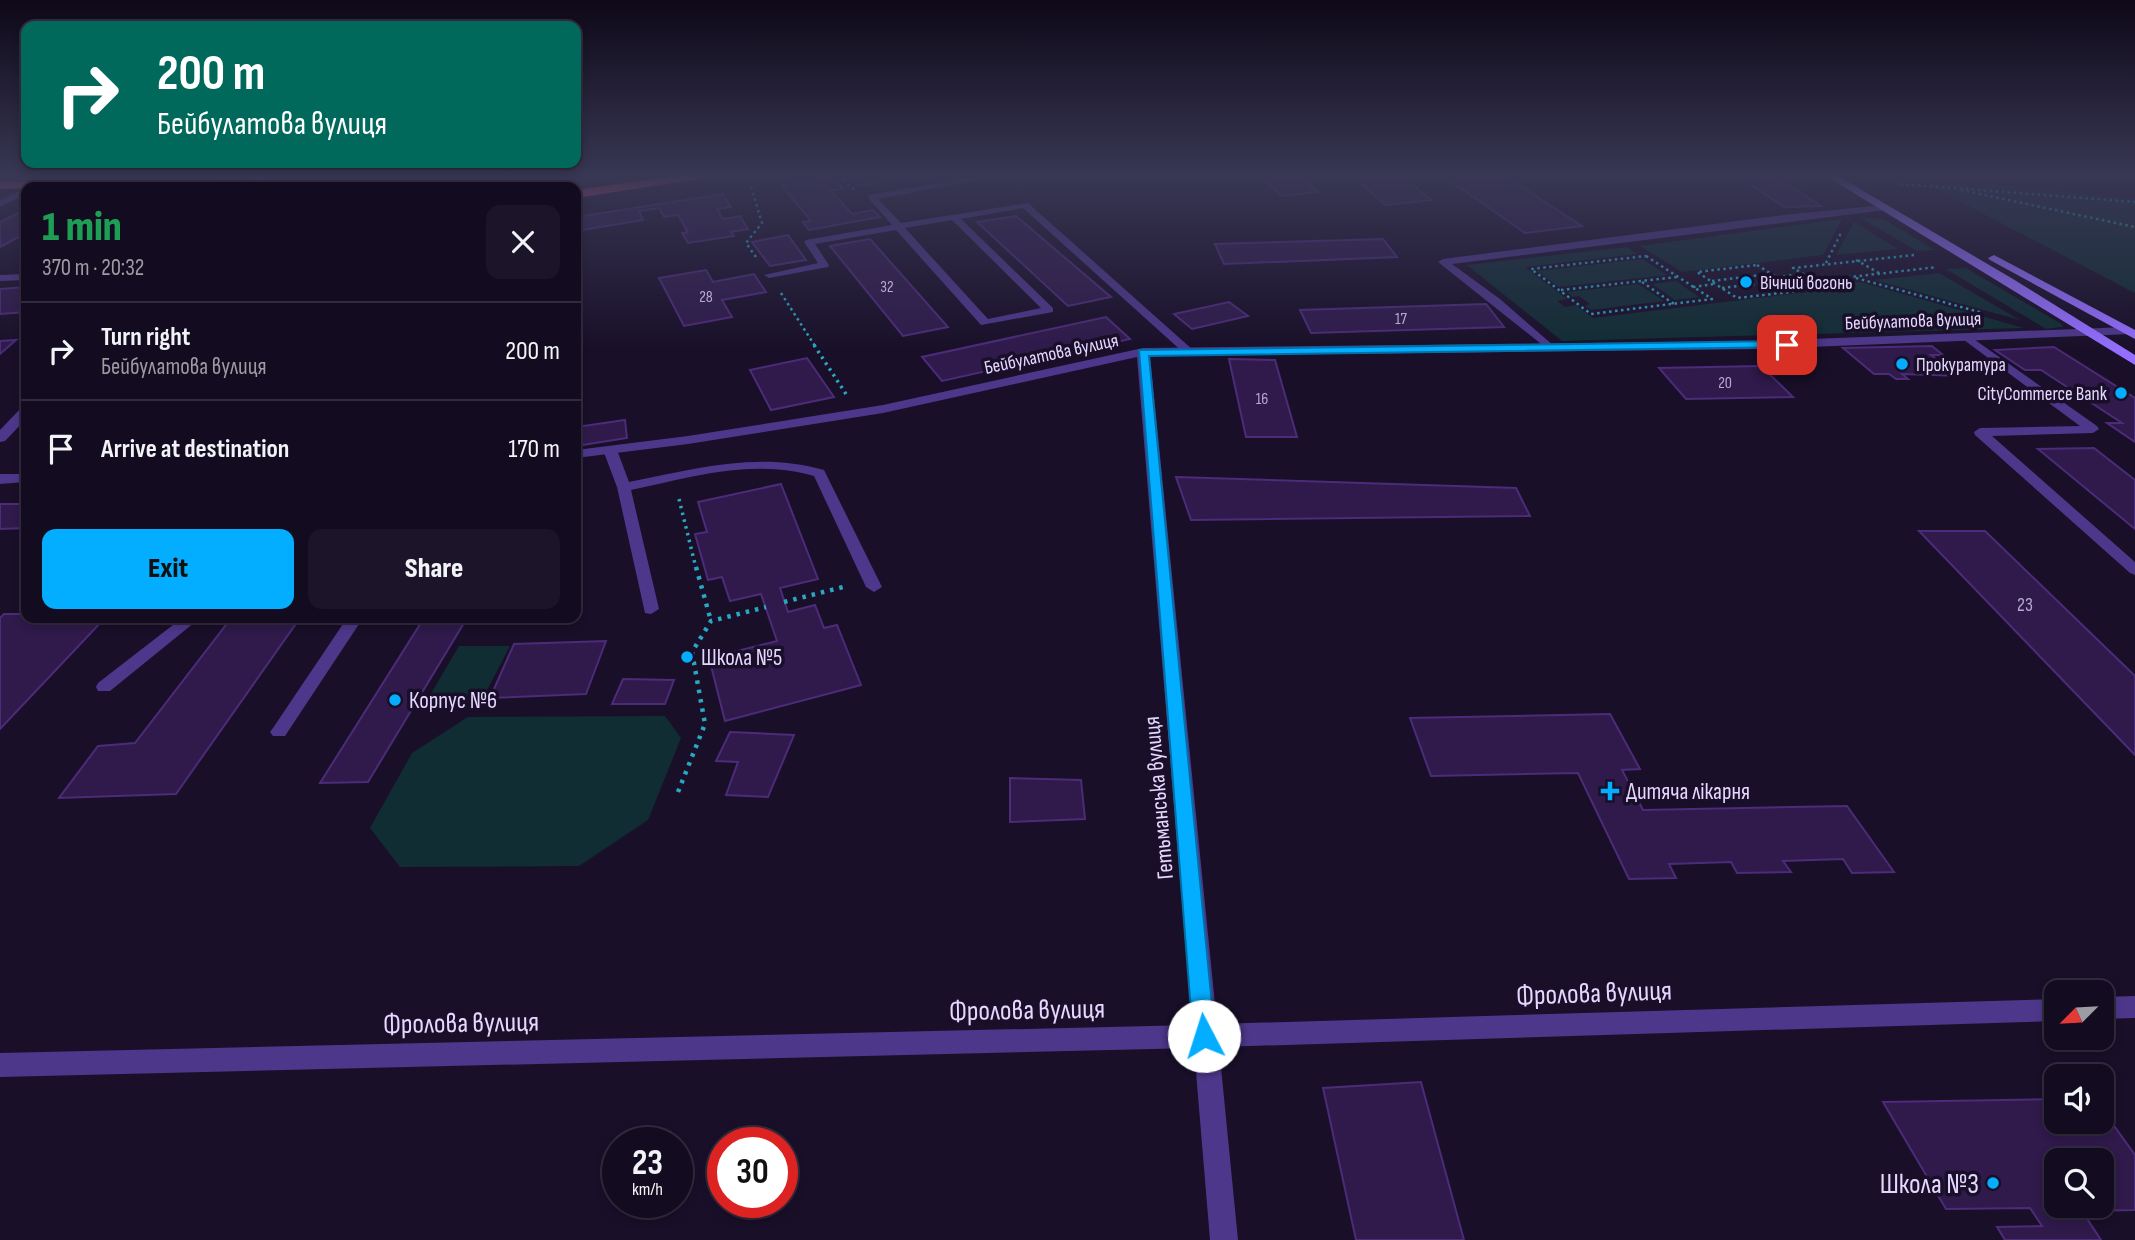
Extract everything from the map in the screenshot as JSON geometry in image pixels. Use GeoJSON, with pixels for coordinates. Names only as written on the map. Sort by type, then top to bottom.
{"type":"FeatureCollection","features":[{"type":"Feature","properties":{"kind":"main road"},"geometry":{"type":"LineString","coordinates":[[1928,234],[2135,360]]}},
{"type":"Feature","properties":{"kind":"main road"},"geometry":{"type":"LineString","coordinates":[[1949,234],[2131,333]]}},
{"type":"Feature","properties":{"kind":"main road"},"geometry":{"type":"LineString","coordinates":[[2009,281],[2135,344]]}},
{"type":"Feature","properties":{"kind":"street","name":"Бейбулатова вулиця"},"geometry":{"type":"LineString","coordinates":[[581,453],[857,413],[1143,352],[1761,345],[2131,333]]}},
{"type":"Feature","properties":{"kind":"street","name":"Гетьманська вулиця"},"geometry":{"type":"LineString","coordinates":[[1143,352],[1224,1240]]}},
{"type":"Feature","properties":{"kind":"street"},"geometry":{"type":"LineString","coordinates":[[0,438],[21,416]]}},
{"type":"Feature","properties":{"kind":"street"},"geometry":{"type":"LineString","coordinates":[[0,479],[21,478]]}},
{"type":"Feature","properties":{"kind":"street"},"geometry":{"type":"LineString","coordinates":[[2114,1008],[2135,1007]]}},
{"type":"Feature","properties":{"kind":"street","name":"Фролова вулиця"},"geometry":{"type":"LineString","coordinates":[[0,1065],[1204,1036],[2044,1010]]}},
{"type":"Feature","properties":{"kind":"lane"},"geometry":{"type":"LineString","coordinates":[[769,275],[824,265],[809,242],[855,234]]}},
{"type":"Feature","properties":{"kind":"lane"},"geometry":{"type":"LineString","coordinates":[[907,234],[985,323],[1049,310],[971,234]]}},
{"type":"Feature","properties":{"kind":"lane"},"geometry":{"type":"LineString","coordinates":[[1056,234],[1189,352]]}},
{"type":"Feature","properties":{"kind":"lane"},"geometry":{"type":"LineString","coordinates":[[1550,348],[1496,301],[1444,262],[1661,234]]}},
{"type":"Feature","properties":{"kind":"lane"},"geometry":{"type":"LineString","coordinates":[[0,278],[21,277]]}},
{"type":"Feature","properties":{"kind":"lane"},"geometry":{"type":"LineString","coordinates":[[1968,338],[2093,429],[1980,432],[2135,570]]}},
{"type":"Feature","properties":{"kind":"lane"},"geometry":{"type":"LineString","coordinates":[[610,450],[624,487],[651,609]]}},
{"type":"Feature","properties":{"kind":"lane"},"geometry":{"type":"LineString","coordinates":[[624,487],[756,463],[784,462],[802,466],[818,473],[874,587]]}},
{"type":"Feature","properties":{"kind":"lane"},"geometry":{"type":"LineString","coordinates":[[104,687],[186,623]]}},
{"type":"Feature","properties":{"kind":"lane"},"geometry":{"type":"LineString","coordinates":[[279,732],[352,623]]}},
{"type":"Feature","properties":{"kind":"path"},"geometry":{"type":"LineString","coordinates":[[753,234],[746,243],[807,329],[857,413]]}},
{"type":"Feature","properties":{"kind":"path"},"geometry":{"type":"LineString","coordinates":[[1826,264],[1841,234]]}},
{"type":"Feature","properties":{"kind":"path"},"geometry":{"type":"LineString","coordinates":[[1914,254],[1793,268],[1816,281],[1937,267]]}},
{"type":"Feature","properties":{"kind":"path"},"geometry":{"type":"LineString","coordinates":[[1646,256],[1678,277],[1712,299],[1591,314],[1531,269],[1646,256]]}},
{"type":"Feature","properties":{"kind":"path"},"geometry":{"type":"LineString","coordinates":[[1856,260],[1879,274]]}},
{"type":"Feature","properties":{"kind":"path"},"geometry":{"type":"LineString","coordinates":[[1757,265],[1770,274],[1799,290],[1737,298],[1697,272],[1757,265]]}},
{"type":"Feature","properties":{"kind":"path"},"geometry":{"type":"LineString","coordinates":[[1710,281],[1770,274]]}},
{"type":"Feature","properties":{"kind":"path"},"geometry":{"type":"LineString","coordinates":[[1776,277],[1804,274]]}},
{"type":"Feature","properties":{"kind":"path"},"geometry":{"type":"LineString","coordinates":[[1560,290],[1678,277]]}},
{"type":"Feature","properties":{"kind":"path"},"geometry":{"type":"LineString","coordinates":[[1852,277],[1987,314]]}},
{"type":"Feature","properties":{"kind":"path"},"geometry":{"type":"LineString","coordinates":[[1641,281],[1674,304]]}},
{"type":"Feature","properties":{"kind":"path"},"geometry":{"type":"LineString","coordinates":[[1722,289],[1783,281]]}},
{"type":"Feature","properties":{"kind":"path"},"geometry":{"type":"LineString","coordinates":[[1693,287],[1715,284]]}},
{"type":"Feature","properties":{"kind":"path"},"geometry":{"type":"LineString","coordinates":[[690,497],[677,499],[711,621]]}},
{"type":"Feature","properties":{"kind":"path"},"geometry":{"type":"LineString","coordinates":[[784,602],[847,587],[842,574]]}},
{"type":"Feature","properties":{"kind":"path"},"geometry":{"type":"LineString","coordinates":[[678,792],[705,724],[692,652],[711,621],[766,607]]}},
{"type":"Feature","properties":{"kind":"green space"},"geometry":{"type":"Polygon","coordinates":[[[1731,234],[1834,234],[1823,255],[1682,272],[1640,246],[1731,234]]]}},
{"type":"Feature","properties":{"kind":"green space"},"geometry":{"type":"Polygon","coordinates":[[[1848,234],[1873,234],[1898,249],[1836,255],[1848,234]]]}},
{"type":"Feature","properties":{"kind":"green space"},"geometry":{"type":"Polygon","coordinates":[[[1888,234],[1908,234],[1935,250],[1917,251],[1888,234]]]}},
{"type":"Feature","properties":{"kind":"green space"},"geometry":{"type":"Polygon","coordinates":[[[2022,234],[2135,234],[2135,293],[2022,234]]]}},
{"type":"Feature","properties":{"kind":"green space"},"geometry":{"type":"Polygon","coordinates":[[[1627,247],[1637,254],[1525,267],[1567,299],[1557,301],[1565,307],[1576,305],[1593,318],[1816,291],[1812,287],[1860,282],[2024,328],[1562,341],[1467,265],[1627,247]]]}},
{"type":"Feature","properties":{"kind":"green space"},"geometry":{"type":"Polygon","coordinates":[[[1642,259],[1667,275],[1559,287],[1537,271],[1642,259]]]}},
{"type":"Feature","properties":{"kind":"green space"},"geometry":{"type":"Polygon","coordinates":[[[1966,268],[2063,325],[2062,327],[2046,329],[1946,269],[1966,268]]]}},
{"type":"Feature","properties":{"kind":"green space"},"geometry":{"type":"Polygon","coordinates":[[[1939,273],[2020,320],[1874,280],[1939,273]]]}},
{"type":"Feature","properties":{"kind":"green space"},"geometry":{"type":"Polygon","coordinates":[[[1676,281],[1699,297],[1675,300],[1652,284],[1676,281]]]}},
{"type":"Feature","properties":{"kind":"green space"},"geometry":{"type":"Polygon","coordinates":[[[1638,284],[1664,301],[1591,310],[1585,306],[1590,304],[1567,292],[1638,284]]]}},
{"type":"Feature","properties":{"kind":"green space"},"geometry":{"type":"Polygon","coordinates":[[[459,646],[510,646],[484,696],[429,697],[459,646]]]}},
{"type":"Feature","properties":{"kind":"green space"},"geometry":{"type":"Polygon","coordinates":[[[665,716],[681,738],[648,820],[579,866],[400,867],[370,828],[412,753],[468,717],[665,716]]]}},
{"type":"Feature","properties":{"kind":"building"},"geometry":{"type":"Polygon","coordinates":[[[0,234],[21,234],[21,236],[0,247],[0,234]]]}},
{"type":"Feature","properties":{"kind":"building"},"geometry":{"type":"Polygon","coordinates":[[[683,234],[734,236],[688,243],[683,234]]]}},
{"type":"Feature","properties":{"kind":"building"},"geometry":{"type":"Polygon","coordinates":[[[990,234],[1037,234],[1111,297],[1068,306],[990,234]]]}},
{"type":"Feature","properties":{"kind":"building"},"geometry":{"type":"Polygon","coordinates":[[[788,235],[806,260],[770,266],[752,242],[788,235]]]}},
{"type":"Feature","properties":{"kind":"building"},"geometry":{"type":"Polygon","coordinates":[[[870,239],[948,327],[903,336],[830,246],[870,239]]]}},
{"type":"Feature","properties":{"kind":"building"},"geometry":{"type":"Polygon","coordinates":[[[1383,239],[1397,257],[1224,264],[1215,244],[1383,239]]]}},
{"type":"Feature","properties":{"kind":"building"},"geometry":{"type":"Polygon","coordinates":[[[706,270],[713,282],[754,274],[766,292],[722,300],[732,317],[684,326],[659,278],[706,270]]]}},
{"type":"Feature","properties":{"kind":"building"},"geometry":{"type":"Polygon","coordinates":[[[21,287],[21,312],[0,314],[0,289],[21,287]]]}},
{"type":"Feature","properties":{"kind":"building"},"geometry":{"type":"Polygon","coordinates":[[[1229,302],[1248,316],[1192,329],[1174,314],[1229,302]]]}},
{"type":"Feature","properties":{"kind":"building"},"geometry":{"type":"Polygon","coordinates":[[[1486,304],[1504,327],[1311,333],[1300,310],[1486,304]]]}},
{"type":"Feature","properties":{"kind":"building"},"geometry":{"type":"Polygon","coordinates":[[[1106,317],[1130,339],[942,381],[922,357],[1106,317]]]}},
{"type":"Feature","properties":{"kind":"building"},"geometry":{"type":"Polygon","coordinates":[[[16,340],[0,354],[0,341],[16,340]]]}},
{"type":"Feature","properties":{"kind":"building","name":"Прокуратура"},"geometry":{"type":"Polygon","coordinates":[[[1932,346],[1943,355],[1931,355],[1958,376],[1902,374],[1908,379],[1896,379],[1889,374],[1874,374],[1843,348],[1932,346]]]}},
{"type":"Feature","properties":{"kind":"building"},"geometry":{"type":"Polygon","coordinates":[[[2054,347],[2135,398],[2135,442],[2107,423],[2122,423],[2041,370],[2025,370],[1995,350],[2054,347]]]}},
{"type":"Feature","properties":{"kind":"building"},"geometry":{"type":"Polygon","coordinates":[[[807,358],[834,397],[771,410],[750,370],[807,358]]]}},
{"type":"Feature","properties":{"kind":"building"},"geometry":{"type":"Polygon","coordinates":[[[1229,359],[1275,360],[1297,437],[1246,437],[1229,359]]]}},
{"type":"Feature","properties":{"kind":"building"},"geometry":{"type":"Polygon","coordinates":[[[1761,366],[1793,397],[1686,399],[1659,368],[1761,366]]]}},
{"type":"Feature","properties":{"kind":"building"},"geometry":{"type":"Polygon","coordinates":[[[625,420],[627,438],[581,445],[581,426],[625,420]]]}},
{"type":"Feature","properties":{"kind":"building"},"geometry":{"type":"Polygon","coordinates":[[[2094,448],[2135,480],[2135,529],[2038,449],[2094,448]]]}},
{"type":"Feature","properties":{"kind":"building"},"geometry":{"type":"Polygon","coordinates":[[[1176,477],[1516,488],[1530,516],[1191,520],[1176,477]]]}},
{"type":"Feature","properties":{"kind":"building"},"geometry":{"type":"Polygon","coordinates":[[[781,484],[818,579],[780,588],[788,612],[815,605],[824,628],[837,625],[861,685],[725,721],[709,658],[777,641],[761,594],[730,601],[722,577],[708,580],[695,534],[707,532],[698,502],[781,484]]]}},
{"type":"Feature","properties":{"kind":"building"},"geometry":{"type":"Polygon","coordinates":[[[0,504],[21,504],[21,528],[0,529],[0,504]]]}},
{"type":"Feature","properties":{"kind":"building"},"geometry":{"type":"Polygon","coordinates":[[[1919,531],[1985,531],[2135,676],[2135,755],[1919,531]]]}},
{"type":"Feature","properties":{"kind":"building"},"geometry":{"type":"Polygon","coordinates":[[[4,614],[21,614],[21,623],[100,623],[0,729],[0,618],[4,614]]]}},
{"type":"Feature","properties":{"kind":"building"},"geometry":{"type":"Polygon","coordinates":[[[227,623],[296,623],[176,794],[59,798],[98,746],[135,743],[227,623]]]}},
{"type":"Feature","properties":{"kind":"building","name":"Корпус №6"},"geometry":{"type":"Polygon","coordinates":[[[421,623],[464,623],[368,782],[320,783],[421,623]]]}},
{"type":"Feature","properties":{"kind":"building"},"geometry":{"type":"Polygon","coordinates":[[[606,641],[586,694],[490,698],[514,644],[606,641]]]}},
{"type":"Feature","properties":{"kind":"building"},"geometry":{"type":"Polygon","coordinates":[[[623,679],[674,680],[665,704],[612,704],[623,679]]]}},
{"type":"Feature","properties":{"kind":"building","name":"Дитяча лікарня"},"geometry":{"type":"Polygon","coordinates":[[[1610,714],[1640,769],[1622,770],[1643,810],[1847,806],[1894,872],[1852,873],[1843,859],[1783,861],[1791,872],[1737,873],[1731,862],[1669,864],[1676,878],[1629,879],[1578,773],[1431,776],[1410,718],[1610,714]]]}},
{"type":"Feature","properties":{"kind":"building"},"geometry":{"type":"Polygon","coordinates":[[[730,732],[794,735],[768,797],[726,795],[738,762],[716,761],[730,732]]]}},
{"type":"Feature","properties":{"kind":"building"},"geometry":{"type":"Polygon","coordinates":[[[1010,778],[1081,780],[1085,819],[1010,822],[1010,778]]]}},
{"type":"Feature","properties":{"kind":"building"},"geometry":{"type":"Polygon","coordinates":[[[1421,1082],[1464,1240],[1356,1240],[1323,1088],[1421,1082]]]}},
{"type":"Feature","properties":{"kind":"building","name":"Школа №3"},"geometry":{"type":"Polygon","coordinates":[[[2044,1099],[2044,1134],[2114,1134],[2114,1126],[2135,1155],[2135,1210],[2114,1210],[2114,1148],[2044,1148],[2044,1218],[2087,1218],[2101,1240],[2005,1240],[1997,1227],[2042,1226],[2030,1208],[1946,1209],[1883,1102],[2044,1099]]]}},
{"type":"Feature","properties":{"kind":"place","name":"Вічний вогонь"},"geometry":{"type":"Point","coordinates":[1746,282]}},
{"type":"Feature","properties":{"kind":"place","name":"Прокуратура"},"geometry":{"type":"Point","coordinates":[1902,364]}},
{"type":"Feature","properties":{"kind":"place","name":"CityCommerce Bank"},"geometry":{"type":"Point","coordinates":[2121,393]}},
{"type":"Feature","properties":{"kind":"place","name":"Школа №5"},"geometry":{"type":"Point","coordinates":[687,657]}},
{"type":"Feature","properties":{"kind":"place","name":"Корпус №6"},"geometry":{"type":"Point","coordinates":[395,700]}},
{"type":"Feature","properties":{"kind":"place","name":"Дитяча лікарня"},"geometry":{"type":"Point","coordinates":[1610,791]}},
{"type":"Feature","properties":{"kind":"place","name":"Школа №3"},"geometry":{"type":"Point","coordinates":[1993,1183]}},
{"type":"Feature","properties":{"kind":"route"},"geometry":{"type":"LineString","coordinates":[[1204,1036],[1143,352],[1787,345]]}}]}
